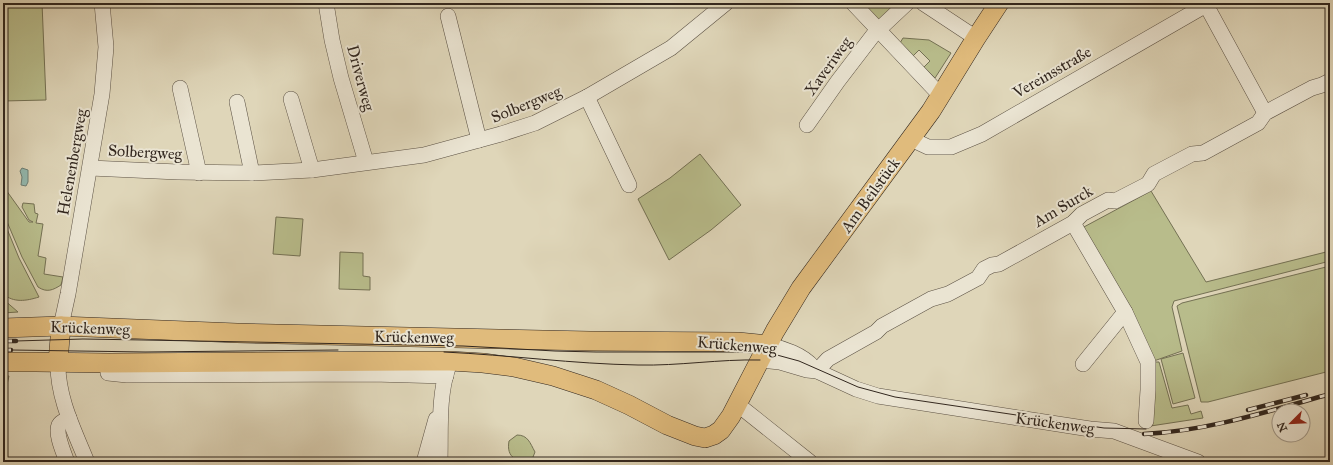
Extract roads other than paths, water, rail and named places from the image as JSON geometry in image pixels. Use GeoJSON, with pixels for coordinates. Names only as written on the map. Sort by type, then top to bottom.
{"type":"FeatureCollection","features":[{"type":"Feature","properties":{"kind":"main road","name":"Am Beilstück"},"geometry":{"type":"LineString","coordinates":[[764,352],[801,288],[941,96],[999,3]]}},
{"type":"Feature","properties":{"kind":"main road","name":"Krückenweg"},"geometry":{"type":"LineString","coordinates":[[3,328],[61,326],[237,333],[731,342],[764,352],[731,416],[721,430],[714,435],[705,438],[695,436],[667,424],[629,405],[577,383],[514,367],[483,363],[448,369],[108,368],[58,362],[3,362]]}},
{"type":"Feature","properties":{"kind":"main road"},"geometry":{"type":"LineString","coordinates":[[58,362],[61,326]]}},
{"type":"Feature","properties":{"kind":"street","name":"Helenenbergweg"},"geometry":{"type":"LineString","coordinates":[[61,326],[68,294],[102,94],[106,47],[102,3]]}},
{"type":"Feature","properties":{"kind":"street","name":"Driverweg"},"geometry":{"type":"LineString","coordinates":[[326,3],[332,40],[341,78],[366,162]]}},
{"type":"Feature","properties":{"kind":"street","name":"Solbergweg"},"geometry":{"type":"LineString","coordinates":[[90,168],[252,173],[312,170],[424,155],[535,123],[587,97],[671,48],[726,3]]}},
{"type":"Feature","properties":{"kind":"street"},"geometry":{"type":"LineString","coordinates":[[853,3],[941,96]]}},
{"type":"Feature","properties":{"kind":"street"},"geometry":{"type":"LineString","coordinates":[[879,29],[907,3]]}},
{"type":"Feature","properties":{"kind":"street"},"geometry":{"type":"LineString","coordinates":[[923,3],[976,38]]}},
{"type":"Feature","properties":{"kind":"street"},"geometry":{"type":"LineString","coordinates":[[1205,4],[1265,113]]}},
{"type":"Feature","properties":{"kind":"street","name":"Vereinsstraße"},"geometry":{"type":"LineString","coordinates":[[911,139],[928,147],[951,148],[982,134],[1205,4]]}},
{"type":"Feature","properties":{"kind":"street"},"geometry":{"type":"LineString","coordinates":[[448,16],[479,140]]}},
{"type":"Feature","properties":{"kind":"street","name":"Xaveriweg"},"geometry":{"type":"LineString","coordinates":[[808,125],[838,81],[879,29]]}},
{"type":"Feature","properties":{"kind":"street","name":"Am Surck"},"geometry":{"type":"LineString","coordinates":[[812,371],[828,359],[876,332],[882,326],[930,299],[948,294],[978,278],[984,269],[992,265],[999,264],[1073,223],[1082,214],[1108,200],[1115,201],[1148,184],[1154,174],[1192,154],[1203,153],[1258,123],[1265,113],[1312,88],[1330,81]]}},
{"type":"Feature","properties":{"kind":"street","name":"Solbergweg"},"geometry":{"type":"LineString","coordinates":[[180,88],[199,172]]}},
{"type":"Feature","properties":{"kind":"street"},"geometry":{"type":"LineString","coordinates":[[587,97],[629,185]]}},
{"type":"Feature","properties":{"kind":"street"},"geometry":{"type":"LineString","coordinates":[[291,99],[312,170]]}},
{"type":"Feature","properties":{"kind":"street"},"geometry":{"type":"LineString","coordinates":[[237,102],[252,173]]}},
{"type":"Feature","properties":{"kind":"street"},"geometry":{"type":"LineString","coordinates":[[1073,223],[1125,312],[1148,362],[1146,421]]}},
{"type":"Feature","properties":{"kind":"street"},"geometry":{"type":"LineString","coordinates":[[1083,364],[1125,312]]}},
{"type":"Feature","properties":{"kind":"street","name":"Krückenweg"},"geometry":{"type":"LineString","coordinates":[[764,352],[781,348],[809,362],[812,371],[856,389],[878,396],[1074,427],[1114,431],[1198,462]]}},
{"type":"Feature","properties":{"kind":"street"},"geometry":{"type":"LineString","coordinates":[[58,362],[59,386],[69,418],[87,462]]}},
{"type":"Feature","properties":{"kind":"street"},"geometry":{"type":"LineString","coordinates":[[440,462],[442,403],[448,369]]}},
{"type":"Feature","properties":{"kind":"street"},"geometry":{"type":"LineString","coordinates":[[424,462],[432,428],[442,403]]}},
{"type":"Feature","properties":{"kind":"street"},"geometry":{"type":"LineString","coordinates":[[736,404],[810,462]]}},
{"type":"Feature","properties":{"kind":"street"},"geometry":{"type":"LineString","coordinates":[[67,462],[58,434],[58,426],[60,423],[69,418]]}},
{"type":"Feature","properties":{"kind":"water"},"geometry":{"type":"Polygon","coordinates":[[[22,168],[28,170],[28,182],[26,186],[21,185],[22,177],[20,171],[22,168]]]}},
{"type":"Feature","properties":{"kind":"tram line"},"geometry":{"type":"LineString","coordinates":[[16,341],[83,339],[463,346],[596,352],[757,352],[777,355],[799,361],[858,387],[895,397],[1104,428],[1146,429]]}},
{"type":"Feature","properties":{"kind":"tram line"},"geometry":{"type":"LineString","coordinates":[[11,350],[145,352],[338,350]]}},
{"type":"Feature","properties":{"kind":"tram line"},"geometry":{"type":"LineString","coordinates":[[444,352],[590,363],[638,365],[729,360],[760,360]]}},
{"type":"Feature","properties":{"kind":"railway"},"geometry":{"type":"LineString","coordinates":[[3,341],[16,341]]}},
{"type":"Feature","properties":{"kind":"railway"},"geometry":{"type":"LineString","coordinates":[[3,350],[11,350]]}},
{"type":"Feature","properties":{"kind":"railway"},"geometry":{"type":"LineString","coordinates":[[1144,434],[1215,425],[1330,394]]}},
{"type":"Feature","properties":{"kind":"railway"},"geometry":{"type":"LineString","coordinates":[[1248,410],[1306,395]]}}]}
